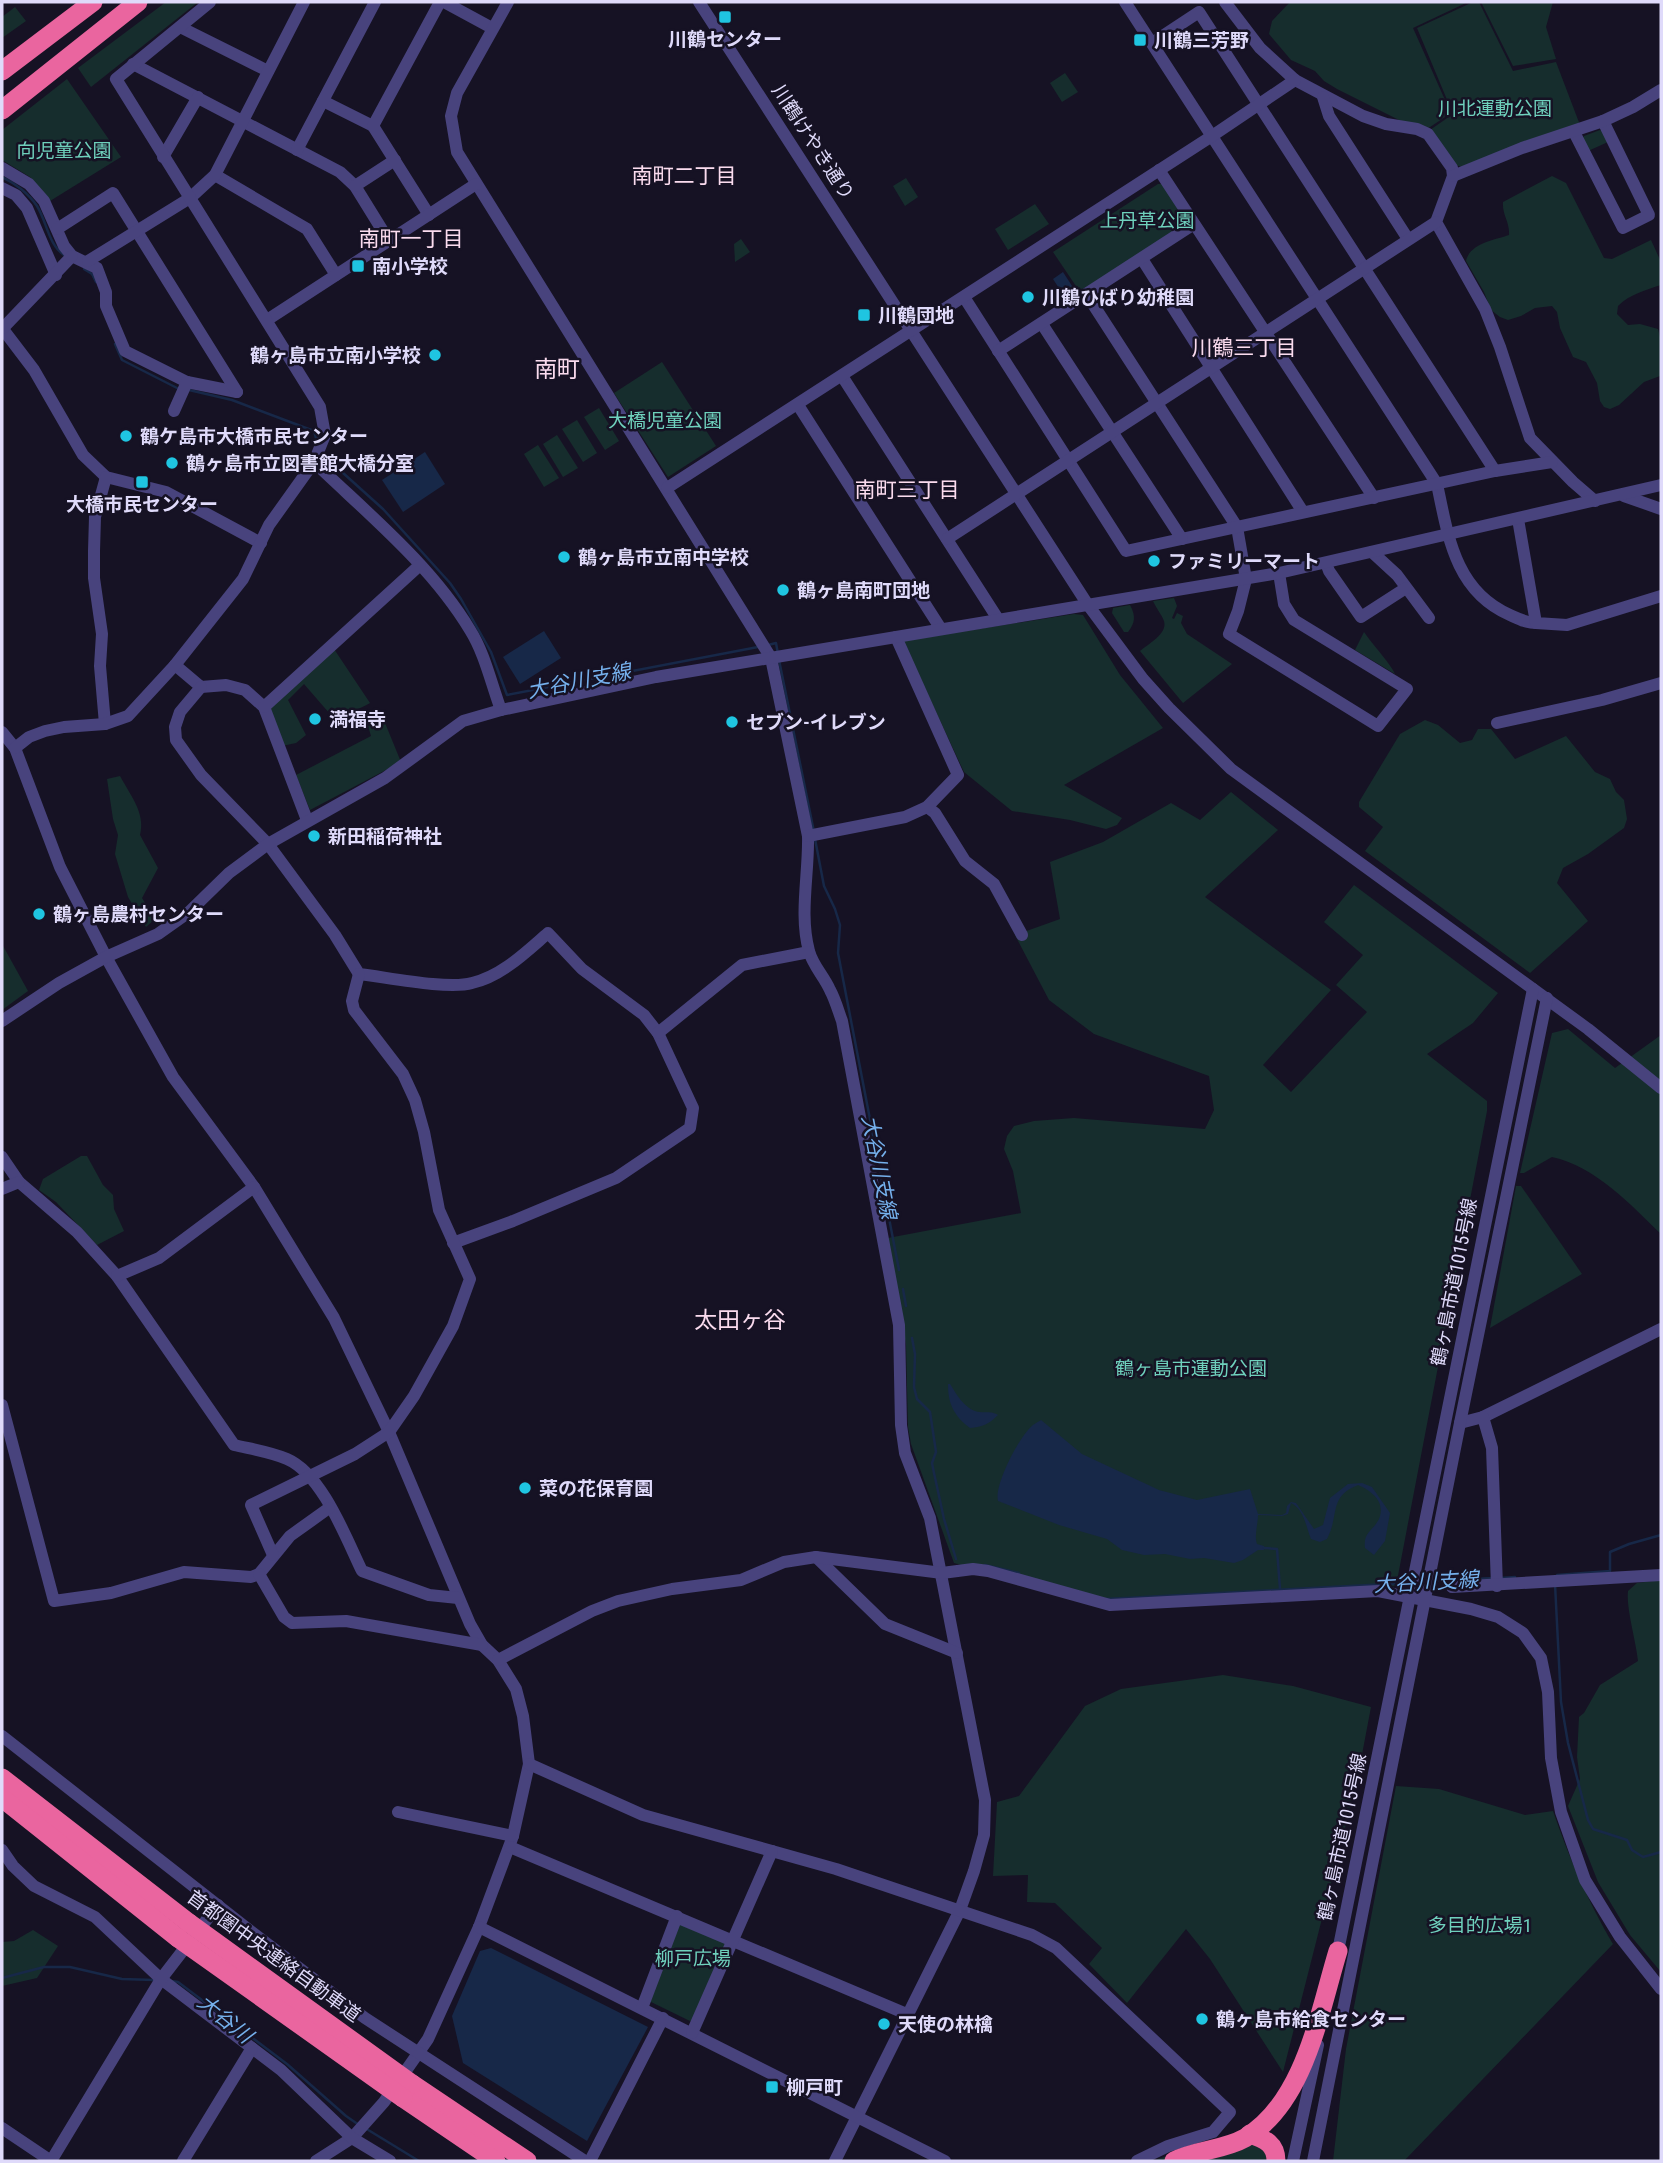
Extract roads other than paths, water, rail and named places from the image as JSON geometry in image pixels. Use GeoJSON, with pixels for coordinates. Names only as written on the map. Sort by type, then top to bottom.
{"type":"FeatureCollection","features":[{"type":"Feature","properties":{"kind":"highway"},"geometry":{"type":"LineString","coordinates":[[2,100],[127,2]]}},
{"type":"Feature","properties":{"kind":"highway"},"geometry":{"type":"LineString","coordinates":[[2,110],[138,2]]}},
{"type":"Feature","properties":{"kind":"highway"},"geometry":{"type":"LineString","coordinates":[[2,64],[86,7]]}},
{"type":"Feature","properties":{"kind":"highway"},"geometry":{"type":"LineString","coordinates":[[2,71],[86,7]]}},
{"type":"Feature","properties":{"kind":"highway","name":"首都圏中央連絡自動車道"},"geometry":{"type":"LineString","coordinates":[[2,1778],[184,1930]]}},
{"type":"Feature","properties":{"kind":"highway","name":"首都圏中央連絡自動車道"},"geometry":{"type":"LineString","coordinates":[[2,1798],[408,2091],[496,2161]]}},
{"type":"Feature","properties":{"kind":"highway"},"geometry":{"type":"LineString","coordinates":[[1174,2161],[1242,2140],[1262,2126],[1288,2096],[1304,2063],[1338,1951]]}},
{"type":"Feature","properties":{"kind":"highway","name":"首都圏中央連絡自動車道"},"geometry":{"type":"LineString","coordinates":[[408,2091],[527,2161]]}},
{"type":"Feature","properties":{"kind":"highway"},"geometry":{"type":"LineString","coordinates":[[1250,2134],[1270,2143],[1276,2161]]}},
{"type":"Feature","properties":{"kind":"street"},"geometry":{"type":"LineString","coordinates":[[15,748],[29,737],[45,732],[64,727],[105,724],[128,716],[175,665],[243,579],[269,525],[314,462],[325,435],[320,407],[116,79],[210,2]]}},
{"type":"Feature","properties":{"kind":"street"},"geometry":{"type":"LineString","coordinates":[[88,261],[190,198],[215,175],[304,2]]}},
{"type":"Feature","properties":{"kind":"street"},"geometry":{"type":"LineString","coordinates":[[297,150],[375,2]]}},
{"type":"Feature","properties":{"kind":"street"},"geometry":{"type":"LineString","coordinates":[[373,126],[442,2],[492,28]]}},
{"type":"Feature","properties":{"kind":"street"},"geometry":{"type":"LineString","coordinates":[[508,2],[457,93],[451,116],[457,152],[766,650],[808,836],[809,866],[804,918],[809,952],[830,989],[842,1021],[899,1325],[901,1425],[905,1453],[930,1518],[985,1800],[984,1835],[960,1910],[835,2161]]}},
{"type":"Feature","properties":{"kind":"street","name":"川鶴けやき通り"},"geometry":{"type":"LineString","coordinates":[[699,2],[913,330]]}},
{"type":"Feature","properties":{"kind":"street"},"geometry":{"type":"LineString","coordinates":[[1125,2],[1437,484],[1451,549],[1459,566],[1482,599],[1492,607],[1528,623],[1567,625],[1661,596]]}},
{"type":"Feature","properties":{"kind":"street"},"geometry":{"type":"LineString","coordinates":[[947,539],[1436,222],[1453,176],[1452,168],[1426,132],[1375,121],[1323,97],[1295,80],[1259,48],[1225,2]]}},
{"type":"Feature","properties":{"kind":"street"},"geometry":{"type":"LineString","coordinates":[[1152,43],[1199,12],[1495,471]]}},
{"type":"Feature","properties":{"kind":"street"},"geometry":{"type":"LineString","coordinates":[[180,27],[268,71]]}},
{"type":"Feature","properties":{"kind":"street"},"geometry":{"type":"LineString","coordinates":[[133,64],[340,172],[355,186],[389,241]]}},
{"type":"Feature","properties":{"kind":"street"},"geometry":{"type":"LineString","coordinates":[[667,488],[1295,80]]}},
{"type":"Feature","properties":{"kind":"street"},"geometry":{"type":"LineString","coordinates":[[1453,176],[1522,148],[1602,121],[1661,90]]}},
{"type":"Feature","properties":{"kind":"street"},"geometry":{"type":"LineString","coordinates":[[163,157],[198,97]]}},
{"type":"Feature","properties":{"kind":"street"},"geometry":{"type":"LineString","coordinates":[[1323,97],[1329,116],[1408,239]]}},
{"type":"Feature","properties":{"kind":"street"},"geometry":{"type":"LineString","coordinates":[[323,101],[373,126],[429,215]]}},
{"type":"Feature","properties":{"kind":"street"},"geometry":{"type":"LineString","coordinates":[[1574,132],[1623,228],[1649,215],[1602,121]]}},
{"type":"Feature","properties":{"kind":"street"},"geometry":{"type":"LineString","coordinates":[[355,186],[395,160]]}},
{"type":"Feature","properties":{"kind":"street"},"geometry":{"type":"LineString","coordinates":[[2,168],[29,184],[44,201],[64,246],[72,256],[88,261],[97,268],[106,292],[106,306],[125,351],[187,382],[237,392],[113,193],[57,229]]}},
{"type":"Feature","properties":{"kind":"street"},"geometry":{"type":"LineString","coordinates":[[1159,170],[1374,498]]}},
{"type":"Feature","properties":{"kind":"street"},"geometry":{"type":"LineString","coordinates":[[215,175],[307,229],[336,275]]}},
{"type":"Feature","properties":{"kind":"street"},"geometry":{"type":"LineString","coordinates":[[267,320],[476,184]]}},
{"type":"Feature","properties":{"kind":"street"},"geometry":{"type":"LineString","coordinates":[[2,188],[16,195],[27,208],[56,275]]}},
{"type":"Feature","properties":{"kind":"street"},"geometry":{"type":"LineString","coordinates":[[1436,222],[1485,309],[1530,438],[1595,501]]}},
{"type":"Feature","properties":{"kind":"street"},"geometry":{"type":"LineString","coordinates":[[998,351],[1194,224]]}},
{"type":"Feature","properties":{"kind":"street"},"geometry":{"type":"LineString","coordinates":[[72,256],[2,328],[34,370],[83,455],[106,477],[166,492],[261,543]]}},
{"type":"Feature","properties":{"kind":"street"},"geometry":{"type":"LineString","coordinates":[[1142,259],[1303,512]]}},
{"type":"Feature","properties":{"kind":"street"},"geometry":{"type":"LineString","coordinates":[[1087,295],[1237,527],[1246,579],[1238,611],[1228,634],[1378,726],[1407,689],[1294,620],[1284,604],[1279,573]]}},
{"type":"Feature","properties":{"kind":"street"},"geometry":{"type":"LineString","coordinates":[[964,297],[1126,551],[1495,471],[1552,462]]}},
{"type":"Feature","properties":{"kind":"street"},"geometry":{"type":"LineString","coordinates":[[1042,324],[1182,539]]}},
{"type":"Feature","properties":{"kind":"street"},"geometry":{"type":"LineString","coordinates":[[913,330],[1088,605],[1152,689],[1207,747],[1231,769],[1547,998],[1661,1088]]}},
{"type":"Feature","properties":{"kind":"street"},"geometry":{"type":"LineString","coordinates":[[842,376],[998,619]]}},
{"type":"Feature","properties":{"kind":"street"},"geometry":{"type":"LineString","coordinates":[[174,411],[187,382]]}},
{"type":"Feature","properties":{"kind":"street"},"geometry":{"type":"LineString","coordinates":[[798,405],[941,629]]}},
{"type":"Feature","properties":{"kind":"street"},"geometry":{"type":"LineString","coordinates":[[314,462],[420,565],[470,629],[501,710]]}},
{"type":"Feature","properties":{"kind":"street"},"geometry":{"type":"LineString","coordinates":[[105,724],[100,666],[102,634],[97,610],[94,551],[95,517],[106,477]]}},
{"type":"Feature","properties":{"kind":"street"},"geometry":{"type":"LineString","coordinates":[[2,1021],[59,982],[158,934],[189,912],[229,873],[268,844],[385,778],[463,721],[766,650],[896,637],[1279,573],[1624,496],[1661,485]]}},
{"type":"Feature","properties":{"kind":"street"},"geometry":{"type":"LineString","coordinates":[[1624,496],[1661,509]]}},
{"type":"Feature","properties":{"kind":"street"},"geometry":{"type":"LineString","coordinates":[[1518,519],[1536,623]]}},
{"type":"Feature","properties":{"kind":"street"},"geometry":{"type":"LineString","coordinates":[[1372,552],[1406,587],[1429,618]]}},
{"type":"Feature","properties":{"kind":"street"},"geometry":{"type":"LineString","coordinates":[[1326,563],[1361,617],[1406,587]]}},
{"type":"Feature","properties":{"kind":"street"},"geometry":{"type":"LineString","coordinates":[[264,707],[420,565]]}},
{"type":"Feature","properties":{"kind":"street"},"geometry":{"type":"LineString","coordinates":[[808,836],[905,817],[927,807],[958,775],[896,637]]}},
{"type":"Feature","properties":{"kind":"street"},"geometry":{"type":"LineString","coordinates":[[175,665],[201,687],[226,685],[245,690],[264,707],[307,820]]}},
{"type":"Feature","properties":{"kind":"street"},"geometry":{"type":"LineString","coordinates":[[1497,723],[1602,700],[1661,683]]}},
{"type":"Feature","properties":{"kind":"street"},"geometry":{"type":"LineString","coordinates":[[201,687],[180,712],[175,727],[176,740],[201,775],[268,844],[335,935],[359,974],[352,1001],[354,1010],[403,1074],[411,1091],[424,1132],[439,1210],[470,1279],[453,1326],[414,1396],[389,1432],[355,1454],[251,1505],[273,1555]]}},
{"type":"Feature","properties":{"kind":"street"},"geometry":{"type":"LineString","coordinates":[[2,732],[15,748],[60,867],[106,957],[173,1077],[254,1187],[334,1318],[389,1432],[458,1598],[482,1645],[498,1660],[516,1689],[523,1716],[529,1764],[511,1842],[479,1927],[428,2039],[384,2102],[352,2138],[316,2161]]}},
{"type":"Feature","properties":{"kind":"street"},"geometry":{"type":"LineString","coordinates":[[927,807],[935,813],[965,861],[994,884],[1022,936]]}},
{"type":"Feature","properties":{"kind":"street"},"geometry":{"type":"LineString","coordinates":[[359,974],[437,984],[471,984],[503,970],[548,933],[582,969],[644,1015],[658,1032],[693,1108],[690,1128],[616,1178],[453,1243]]}},
{"type":"Feature","properties":{"kind":"street"},"geometry":{"type":"LineString","coordinates":[[658,1032],[742,965],[809,952]]}},
{"type":"Feature","properties":{"kind":"street","name":"鶴ヶ島市道1015号線"},"geometry":{"type":"LineString","coordinates":[[1293,2161],[1411,1596],[1533,989]]}},
{"type":"Feature","properties":{"kind":"street","name":"鶴ヶ島市道1015号線"},"geometry":{"type":"LineString","coordinates":[[1313,2161],[1547,998]]}},
{"type":"Feature","properties":{"kind":"street"},"geometry":{"type":"LineString","coordinates":[[2,1157],[19,1182],[77,1231],[117,1276],[234,1445],[289,1460],[311,1476],[362,1572],[429,1595],[458,1598]]}},
{"type":"Feature","properties":{"kind":"street"},"geometry":{"type":"LineString","coordinates":[[2,1189],[19,1182]]}},
{"type":"Feature","properties":{"kind":"street"},"geometry":{"type":"LineString","coordinates":[[117,1276],[159,1258],[254,1187]]}},
{"type":"Feature","properties":{"kind":"street"},"geometry":{"type":"LineString","coordinates":[[1460,1423],[1483,1417],[1661,1329]]}},
{"type":"Feature","properties":{"kind":"street"},"geometry":{"type":"LineString","coordinates":[[2,1405],[54,1601],[111,1593],[184,1572],[251,1577],[259,1574],[290,1535],[329,1508]]}},
{"type":"Feature","properties":{"kind":"street"},"geometry":{"type":"LineString","coordinates":[[1483,1417],[1492,1448],[1497,1586]]}},
{"type":"Feature","properties":{"kind":"street"},"geometry":{"type":"LineString","coordinates":[[816,1558],[885,1624],[957,1653]]}},
{"type":"Feature","properties":{"kind":"street"},"geometry":{"type":"LineString","coordinates":[[498,1660],[592,1611],[618,1601],[672,1589],[741,1580],[783,1562],[816,1558],[942,1573],[973,1569],[988,1571],[1110,1605],[1378,1591],[1425,1599],[1498,1617],[1523,1633],[1541,1658],[1548,1692],[1551,1758],[1561,1812],[1585,1880],[1620,1937],[1661,1989]]}},
{"type":"Feature","properties":{"kind":"street"},"geometry":{"type":"LineString","coordinates":[[259,1574],[284,1617],[292,1623],[346,1621],[482,1645]]}},
{"type":"Feature","properties":{"kind":"street"},"geometry":{"type":"LineString","coordinates":[[1452,1587],[1661,1575]]}},
{"type":"Feature","properties":{"kind":"street"},"geometry":{"type":"LineString","coordinates":[[2,1736],[365,2018],[587,2161],[663,2018]]}},
{"type":"Feature","properties":{"kind":"street"},"geometry":{"type":"LineString","coordinates":[[529,1764],[643,1815],[836,1869],[1032,1935],[1056,1948],[1230,2112],[1213,2132],[1168,2146],[1137,2161]]}},
{"type":"Feature","properties":{"kind":"street"},"geometry":{"type":"LineString","coordinates":[[398,1812],[511,1842],[909,2015]]}},
{"type":"Feature","properties":{"kind":"street"},"geometry":{"type":"LineString","coordinates":[[2,1850],[13,1866],[34,1886],[95,1917],[161,1979],[281,2070],[352,2138],[390,2161]]}},
{"type":"Feature","properties":{"kind":"street"},"geometry":{"type":"LineString","coordinates":[[692,2034],[772,1851]]}},
{"type":"Feature","properties":{"kind":"street"},"geometry":{"type":"LineString","coordinates":[[2,2128],[51,2161],[161,1979],[218,1905]]}},
{"type":"Feature","properties":{"kind":"street"},"geometry":{"type":"LineString","coordinates":[[642,2008],[677,1916]]}},
{"type":"Feature","properties":{"kind":"street"},"geometry":{"type":"LineString","coordinates":[[479,1927],[946,2161]]}},
{"type":"Feature","properties":{"kind":"street"},"geometry":{"type":"LineString","coordinates":[[183,2161],[252,2048]]}},
{"type":"Feature","properties":{"kind":"water"},"geometry":{"type":"Polygon","coordinates":[[[1063,272],[1074,289],[1064,296],[1053,279],[1063,272]]]}},
{"type":"Feature","properties":{"kind":"water"},"geometry":{"type":"Polygon","coordinates":[[[425,452],[445,484],[403,512],[382,480],[425,452]]]}},
{"type":"Feature","properties":{"kind":"water"},"geometry":{"type":"Polygon","coordinates":[[[544,631],[561,658],[520,684],[503,657],[544,631]]]}},
{"type":"Feature","properties":{"kind":"water"},"geometry":{"type":"Polygon","coordinates":[[[948,1384],[970,1409],[998,1415],[986,1424],[970,1428],[953,1409],[948,1384]]]}},
{"type":"Feature","properties":{"kind":"water"},"geometry":{"type":"Polygon","coordinates":[[[1041,1420],[1082,1454],[1159,1490],[1197,1500],[1250,1489],[1258,1514],[1282,1515],[1286,1513],[1291,1502],[1296,1503],[1314,1529],[1323,1525],[1330,1498],[1348,1484],[1362,1483],[1372,1487],[1390,1513],[1385,1541],[1374,1555],[1365,1548],[1366,1538],[1379,1519],[1381,1507],[1373,1494],[1358,1485],[1342,1495],[1338,1501],[1331,1530],[1327,1539],[1320,1542],[1311,1539],[1302,1514],[1291,1503],[1288,1514],[1282,1516],[1258,1515],[1256,1541],[1264,1546],[1264,1550],[1258,1550],[1234,1563],[1165,1554],[1144,1555],[1122,1550],[1107,1539],[1059,1525],[998,1501],[1000,1484],[1014,1450],[1032,1425],[1041,1420]]]}},
{"type":"Feature","properties":{"kind":"water"},"geometry":{"type":"Polygon","coordinates":[[[491,1948],[648,2027],[587,2141],[463,2063],[452,2016],[480,1951],[491,1948]]]}},
{"type":"Feature","properties":{"kind":"waterway","name":"大谷川支線"},"geometry":{"type":"LineString","coordinates":[[2,177],[21,189],[34,202],[54,245],[64,255]]}},
{"type":"Feature","properties":{"kind":"waterway","name":"大谷川支線"},"geometry":{"type":"LineString","coordinates":[[84,269],[92,274],[96,282]]}},
{"type":"Feature","properties":{"kind":"waterway","name":"大谷川支線"},"geometry":{"type":"LineString","coordinates":[[115,344],[122,360],[179,389]]}},
{"type":"Feature","properties":{"kind":"waterway","name":"大谷川支線"},"geometry":{"type":"LineString","coordinates":[[189,390],[232,400],[314,431],[317,442]]}},
{"type":"Feature","properties":{"kind":"waterway","name":"大谷川支線"},"geometry":{"type":"LineString","coordinates":[[322,454],[383,509],[450,583],[491,652],[507,695],[758,647]]}},
{"type":"Feature","properties":{"kind":"waterway","name":"大谷川支線"},"geometry":{"type":"LineString","coordinates":[[768,645],[776,643],[778,654]]}},
{"type":"Feature","properties":{"kind":"waterway","name":"大谷川支線"},"geometry":{"type":"LineString","coordinates":[[779,660],[814,832]]}},
{"type":"Feature","properties":{"kind":"waterway","name":"大谷川支線"},"geometry":{"type":"LineString","coordinates":[[815,839],[824,886],[840,925],[838,953],[899,1270]]}},
{"type":"Feature","properties":{"kind":"waterway"},"geometry":{"type":"LineString","coordinates":[[903,1289],[906,1306]]}},
{"type":"Feature","properties":{"kind":"waterway"},"geometry":{"type":"LineString","coordinates":[[912,1338],[915,1354],[914,1387],[917,1399],[930,1412],[936,1452],[932,1463],[956,1559]]}},
{"type":"Feature","properties":{"kind":"waterway"},"geometry":{"type":"LineString","coordinates":[[1557,1575],[1610,1571],[1610,1552],[1661,1535]]}},
{"type":"Feature","properties":{"kind":"waterway"},"geometry":{"type":"LineString","coordinates":[[1264,1548],[1277,1549],[1280,1589]]}},
{"type":"Feature","properties":{"kind":"waterway","name":"大谷川支線"},"geometry":{"type":"LineString","coordinates":[[985,1565],[1019,1573]]}},
{"type":"Feature","properties":{"kind":"waterway","name":"大谷川支線"},"geometry":{"type":"LineString","coordinates":[[1501,1578],[1515,1577]]}},
{"type":"Feature","properties":{"kind":"waterway","name":"大谷川支線"},"geometry":{"type":"LineString","coordinates":[[1434,1581],[1494,1578]]}},
{"type":"Feature","properties":{"kind":"waterway","name":"大谷川支線"},"geometry":{"type":"LineString","coordinates":[[1106,1599],[1407,1583]]}},
{"type":"Feature","properties":{"kind":"waterway","name":"大谷川支線"},"geometry":{"type":"LineString","coordinates":[[1555,1584],[1561,1702],[1568,1743],[1588,1820],[1593,1829],[1627,1840],[1632,1850],[1643,1857],[1661,1852]]}},
{"type":"Feature","properties":{"kind":"waterway","name":"大谷川"},"geometry":{"type":"LineString","coordinates":[[2,1978],[44,1967],[70,1967],[122,1979],[154,1980]]}},
{"type":"Feature","properties":{"kind":"waterway","name":"大谷川"},"geometry":{"type":"LineString","coordinates":[[171,1981],[178,1982],[287,2064],[359,2125]]}},
{"type":"Feature","properties":{"kind":"waterway","name":"大谷川"},"geometry":{"type":"LineString","coordinates":[[365,2128],[419,2161]]}},
{"type":"Feature","properties":{"kind":"place","name":"川鶴センター"},"geometry":{"type":"Point","coordinates":[725,17]}},
{"type":"Feature","properties":{"kind":"place","name":"川鶴三芳野"},"geometry":{"type":"Point","coordinates":[1140,40]}},
{"type":"Feature","properties":{"kind":"place","name":"南小学校"},"geometry":{"type":"Point","coordinates":[358,266]}},
{"type":"Feature","properties":{"kind":"place","name":"川鶴ひばり幼稚園"},"geometry":{"type":"Point","coordinates":[1028,297]}},
{"type":"Feature","properties":{"kind":"place","name":"川鶴団地"},"geometry":{"type":"Point","coordinates":[864,315]}},
{"type":"Feature","properties":{"kind":"place","name":"鶴ヶ島市立南小学校"},"geometry":{"type":"Point","coordinates":[435,355]}},
{"type":"Feature","properties":{"kind":"place","name":"鶴ケ島市大橋市民センター"},"geometry":{"type":"Point","coordinates":[126,436]}},
{"type":"Feature","properties":{"kind":"place","name":"鶴ヶ島市立図書館大橋分室"},"geometry":{"type":"Point","coordinates":[172,463]}},
{"type":"Feature","properties":{"kind":"place","name":"大橋市民センター"},"geometry":{"type":"Point","coordinates":[142,482]}},
{"type":"Feature","properties":{"kind":"place","name":"鶴ヶ島市立南中学校"},"geometry":{"type":"Point","coordinates":[564,557]}},
{"type":"Feature","properties":{"kind":"place","name":"ファミリーマート"},"geometry":{"type":"Point","coordinates":[1154,561]}},
{"type":"Feature","properties":{"kind":"place","name":"鶴ヶ島南町団地"},"geometry":{"type":"Point","coordinates":[783,590]}},
{"type":"Feature","properties":{"kind":"place","name":"満福寺"},"geometry":{"type":"Point","coordinates":[315,719]}},
{"type":"Feature","properties":{"kind":"place","name":"セブン-イレブン"},"geometry":{"type":"Point","coordinates":[732,722]}},
{"type":"Feature","properties":{"kind":"place","name":"新田稲荷神社"},"geometry":{"type":"Point","coordinates":[314,836]}},
{"type":"Feature","properties":{"kind":"place","name":"鶴ヶ島農村センター"},"geometry":{"type":"Point","coordinates":[39,914]}},
{"type":"Feature","properties":{"kind":"place","name":"菜の花保育園"},"geometry":{"type":"Point","coordinates":[525,1488]}},
{"type":"Feature","properties":{"kind":"place","name":"鶴ヶ島市給食センター"},"geometry":{"type":"Point","coordinates":[1202,2019]}},
{"type":"Feature","properties":{"kind":"place","name":"天使の林檎"},"geometry":{"type":"Point","coordinates":[884,2024]}},
{"type":"Feature","properties":{"kind":"place","name":"柳戸町"},"geometry":{"type":"Point","coordinates":[772,2087]}},
{"type":"Feature","properties":{"kind":"district","name":"南町二丁目"},"geometry":{"type":"Point","coordinates":[684,176]}},
{"type":"Feature","properties":{"kind":"district","name":"南町一丁目"},"geometry":{"type":"Point","coordinates":[411,239]}},
{"type":"Feature","properties":{"kind":"district","name":"川鶴三丁目"},"geometry":{"type":"Point","coordinates":[1244,348]}},
{"type":"Feature","properties":{"kind":"district","name":"南町"},"geometry":{"type":"Point","coordinates":[557,369]}},
{"type":"Feature","properties":{"kind":"district","name":"南町三丁目"},"geometry":{"type":"Point","coordinates":[907,490]}},
{"type":"Feature","properties":{"kind":"district","name":"太田ヶ谷"},"geometry":{"type":"Point","coordinates":[740,1320]}},
{"type":"Feature","properties":{"kind":"park label","name":"川北運動公園"},"geometry":{"type":"Point","coordinates":[1495,108]}},
{"type":"Feature","properties":{"kind":"park label","name":"向児童公園"},"geometry":{"type":"Point","coordinates":[64,150]}},
{"type":"Feature","properties":{"kind":"park label","name":"上丹草公園"},"geometry":{"type":"Point","coordinates":[1147,220]}},
{"type":"Feature","properties":{"kind":"park label","name":"大橋児童公園"},"geometry":{"type":"Point","coordinates":[665,420]}},
{"type":"Feature","properties":{"kind":"park label","name":"鶴ヶ島市運動公園"},"geometry":{"type":"Point","coordinates":[1191,1368]}},
{"type":"Feature","properties":{"kind":"park label","name":"多目的広場1"},"geometry":{"type":"Point","coordinates":[1480,1925]}},
{"type":"Feature","properties":{"kind":"park label","name":"柳戸広場"},"geometry":{"type":"Point","coordinates":[693,1958]}}]}
